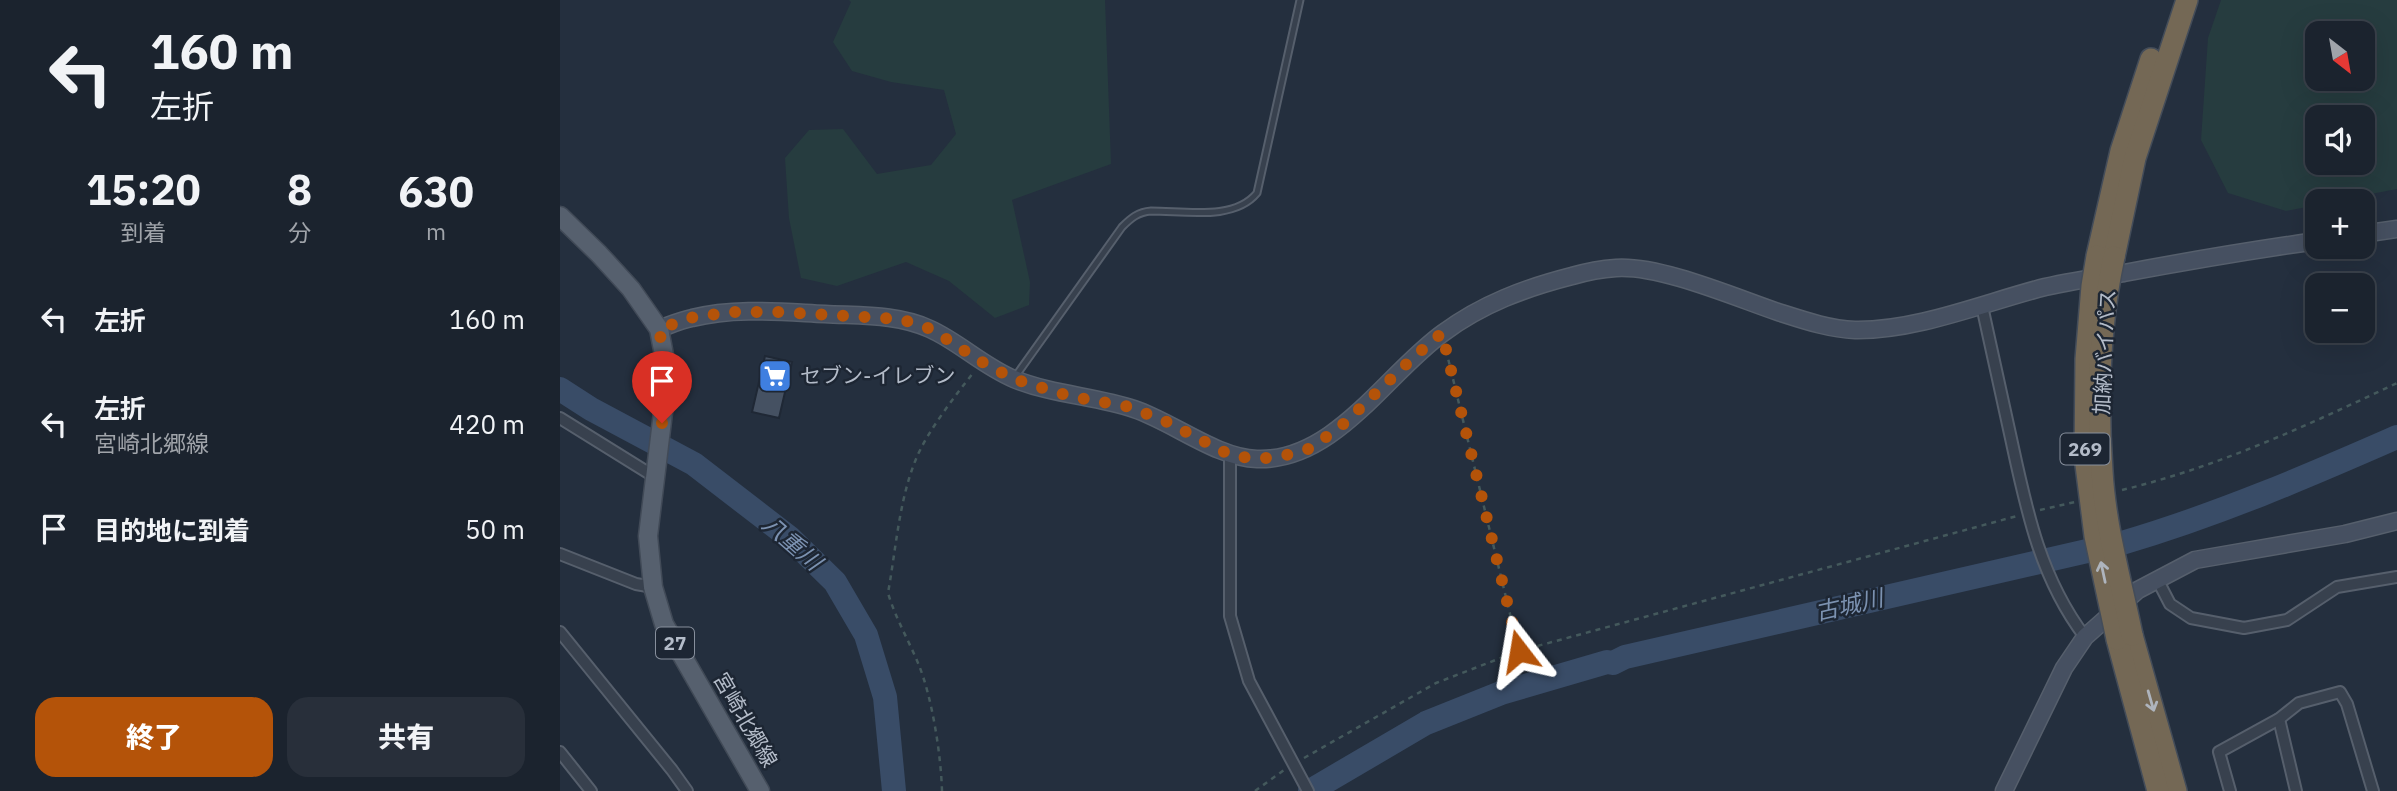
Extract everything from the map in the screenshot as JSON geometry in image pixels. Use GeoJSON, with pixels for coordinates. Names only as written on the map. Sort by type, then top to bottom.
{"type":"FeatureCollection","features":[{"type":"Feature","properties":{"kind":"highway","name":"加納バイパス"},"geometry":{"type":"LineString","coordinates":[[2106,256],[2121,151],[2172,0]]}},
{"type":"Feature","properties":{"kind":"highway","name":"加納バイパス"},"geometry":{"type":"LineString","coordinates":[[2176,791],[2095,536],[2085,457],[2086,359],[2092,285],[2106,256],[2135,158],[2188,0]]}},
{"type":"Feature","properties":{"kind":"highway","name":"加納バイパス"},"geometry":{"type":"LineString","coordinates":[[2125,637],[2158,791]]}},
{"type":"Feature","properties":{"kind":"main road","name":"宮崎北郷線"},"geometry":{"type":"LineString","coordinates":[[560,216],[631,289],[659,329],[664,355],[665,396],[648,536],[653,587],[664,624],[760,791]]}},
{"type":"Feature","properties":{"kind":"street"},"geometry":{"type":"LineString","coordinates":[[2375,232],[2397,229]]}},
{"type":"Feature","properties":{"kind":"street"},"geometry":{"type":"LineString","coordinates":[[659,329],[694,317],[735,312],[900,319],[931,329],[1014,379],[1069,396],[1130,407],[1167,422],[1230,455],[1257,459],[1308,449],[1338,429],[1442,333],[1478,310],[1517,291],[1577,274],[1618,267],[1674,277],[1811,323],[1856,330],[1898,326],[2047,287],[2305,243]]}},
{"type":"Feature","properties":{"kind":"street"},"geometry":{"type":"LineString","coordinates":[[1982,306],[2032,527],[2051,583],[2069,616],[2085,637]]}},
{"type":"Feature","properties":{"kind":"street"},"geometry":{"type":"LineString","coordinates":[[560,418],[655,477]]}},
{"type":"Feature","properties":{"kind":"street"},"geometry":{"type":"LineString","coordinates":[[1230,455],[1230,616],[1249,681],[1308,791]]}},
{"type":"Feature","properties":{"kind":"street"},"geometry":{"type":"LineString","coordinates":[[2004,791],[2064,668],[2085,637],[2138,590],[2195,560],[2345,534],[2397,521]]}},
{"type":"Feature","properties":{"kind":"street"},"geometry":{"type":"LineString","coordinates":[[560,554],[636,584],[653,587]]}},
{"type":"Feature","properties":{"kind":"street"},"geometry":{"type":"LineString","coordinates":[[2157,579],[2170,604],[2191,618],[2244,628],[2287,620],[2337,587],[2397,577]]}},
{"type":"Feature","properties":{"kind":"street"},"geometry":{"type":"LineString","coordinates":[[560,632],[687,791]]}},
{"type":"Feature","properties":{"kind":"street"},"geometry":{"type":"LineString","coordinates":[[2230,791],[2219,752],[2279,719],[2299,703],[2340,692],[2347,704],[2373,791]]}},
{"type":"Feature","properties":{"kind":"street"},"geometry":{"type":"LineString","coordinates":[[2279,719],[2296,791]]}},
{"type":"Feature","properties":{"kind":"street"},"geometry":{"type":"LineString","coordinates":[[560,752],[591,791]]}},
{"type":"Feature","properties":{"kind":"lane"},"geometry":{"type":"LineString","coordinates":[[1014,379],[1122,227],[1133,216],[1151,211],[1228,212],[1250,202],[1257,193],[1300,0]]}},
{"type":"Feature","properties":{"kind":"path"},"geometry":{"type":"LineString","coordinates":[[1442,333],[1519,651]]}},
{"type":"Feature","properties":{"kind":"path"},"geometry":{"type":"LineString","coordinates":[[942,791],[930,703],[919,664],[888,593],[904,501],[916,458],[951,401],[982,362]]}},
{"type":"Feature","properties":{"kind":"path"},"geometry":{"type":"LineString","coordinates":[[2122,490],[2162,481],[2286,435],[2397,383]]}},
{"type":"Feature","properties":{"kind":"path"},"geometry":{"type":"LineString","coordinates":[[1255,791],[1436,683],[1519,651],[2081,500]]}},
{"type":"Feature","properties":{"kind":"green space"},"geometry":{"type":"Polygon","coordinates":[[[849,0],[1105,0],[1111,164],[1012,200],[1030,282],[1029,305],[995,318],[949,281],[906,262],[837,286],[801,278],[789,218],[785,158],[809,130],[843,129],[877,174],[931,165],[956,134],[944,90],[891,82],[852,71],[833,42],[851,2],[849,0]]]}},
{"type":"Feature","properties":{"kind":"green space"},"geometry":{"type":"Polygon","coordinates":[[[2221,0],[2397,0],[2397,189],[2375,193],[2375,189],[2305,189],[2305,207],[2286,211],[2228,193],[2201,140],[2208,38],[2221,0]]]}},
{"type":"Feature","properties":{"kind":"building"},"geometry":{"type":"Polygon","coordinates":[[[765,356],[792,362],[779,418],[752,412],[765,356]]]}},
{"type":"Feature","properties":{"kind":"waterway","name":"八重川"},"geometry":{"type":"LineString","coordinates":[[560,389],[591,409],[694,464],[790,538],[835,582],[866,635],[885,697],[894,791]]}},
{"type":"Feature","properties":{"kind":"waterway","name":"古城川"},"geometry":{"type":"LineString","coordinates":[[1310,791],[1426,723],[1501,693],[1607,662],[1613,663],[1625,657],[2122,543],[2227,508],[2397,437]]}},
{"type":"Feature","properties":{"kind":"place","name":"セブン-イレブン"},"geometry":{"type":"Point","coordinates":[775,376]}},
{"type":"Feature","properties":{"kind":"route"},"geometry":{"type":"LineString","coordinates":[[662,423],[665,396],[664,355],[659,329],[694,317],[735,312],[859,316],[900,319],[931,329],[1014,379],[1069,396],[1130,407],[1167,422],[1230,455],[1257,459],[1283,456],[1308,449],[1338,429],[1442,333],[1519,651]]}}]}
